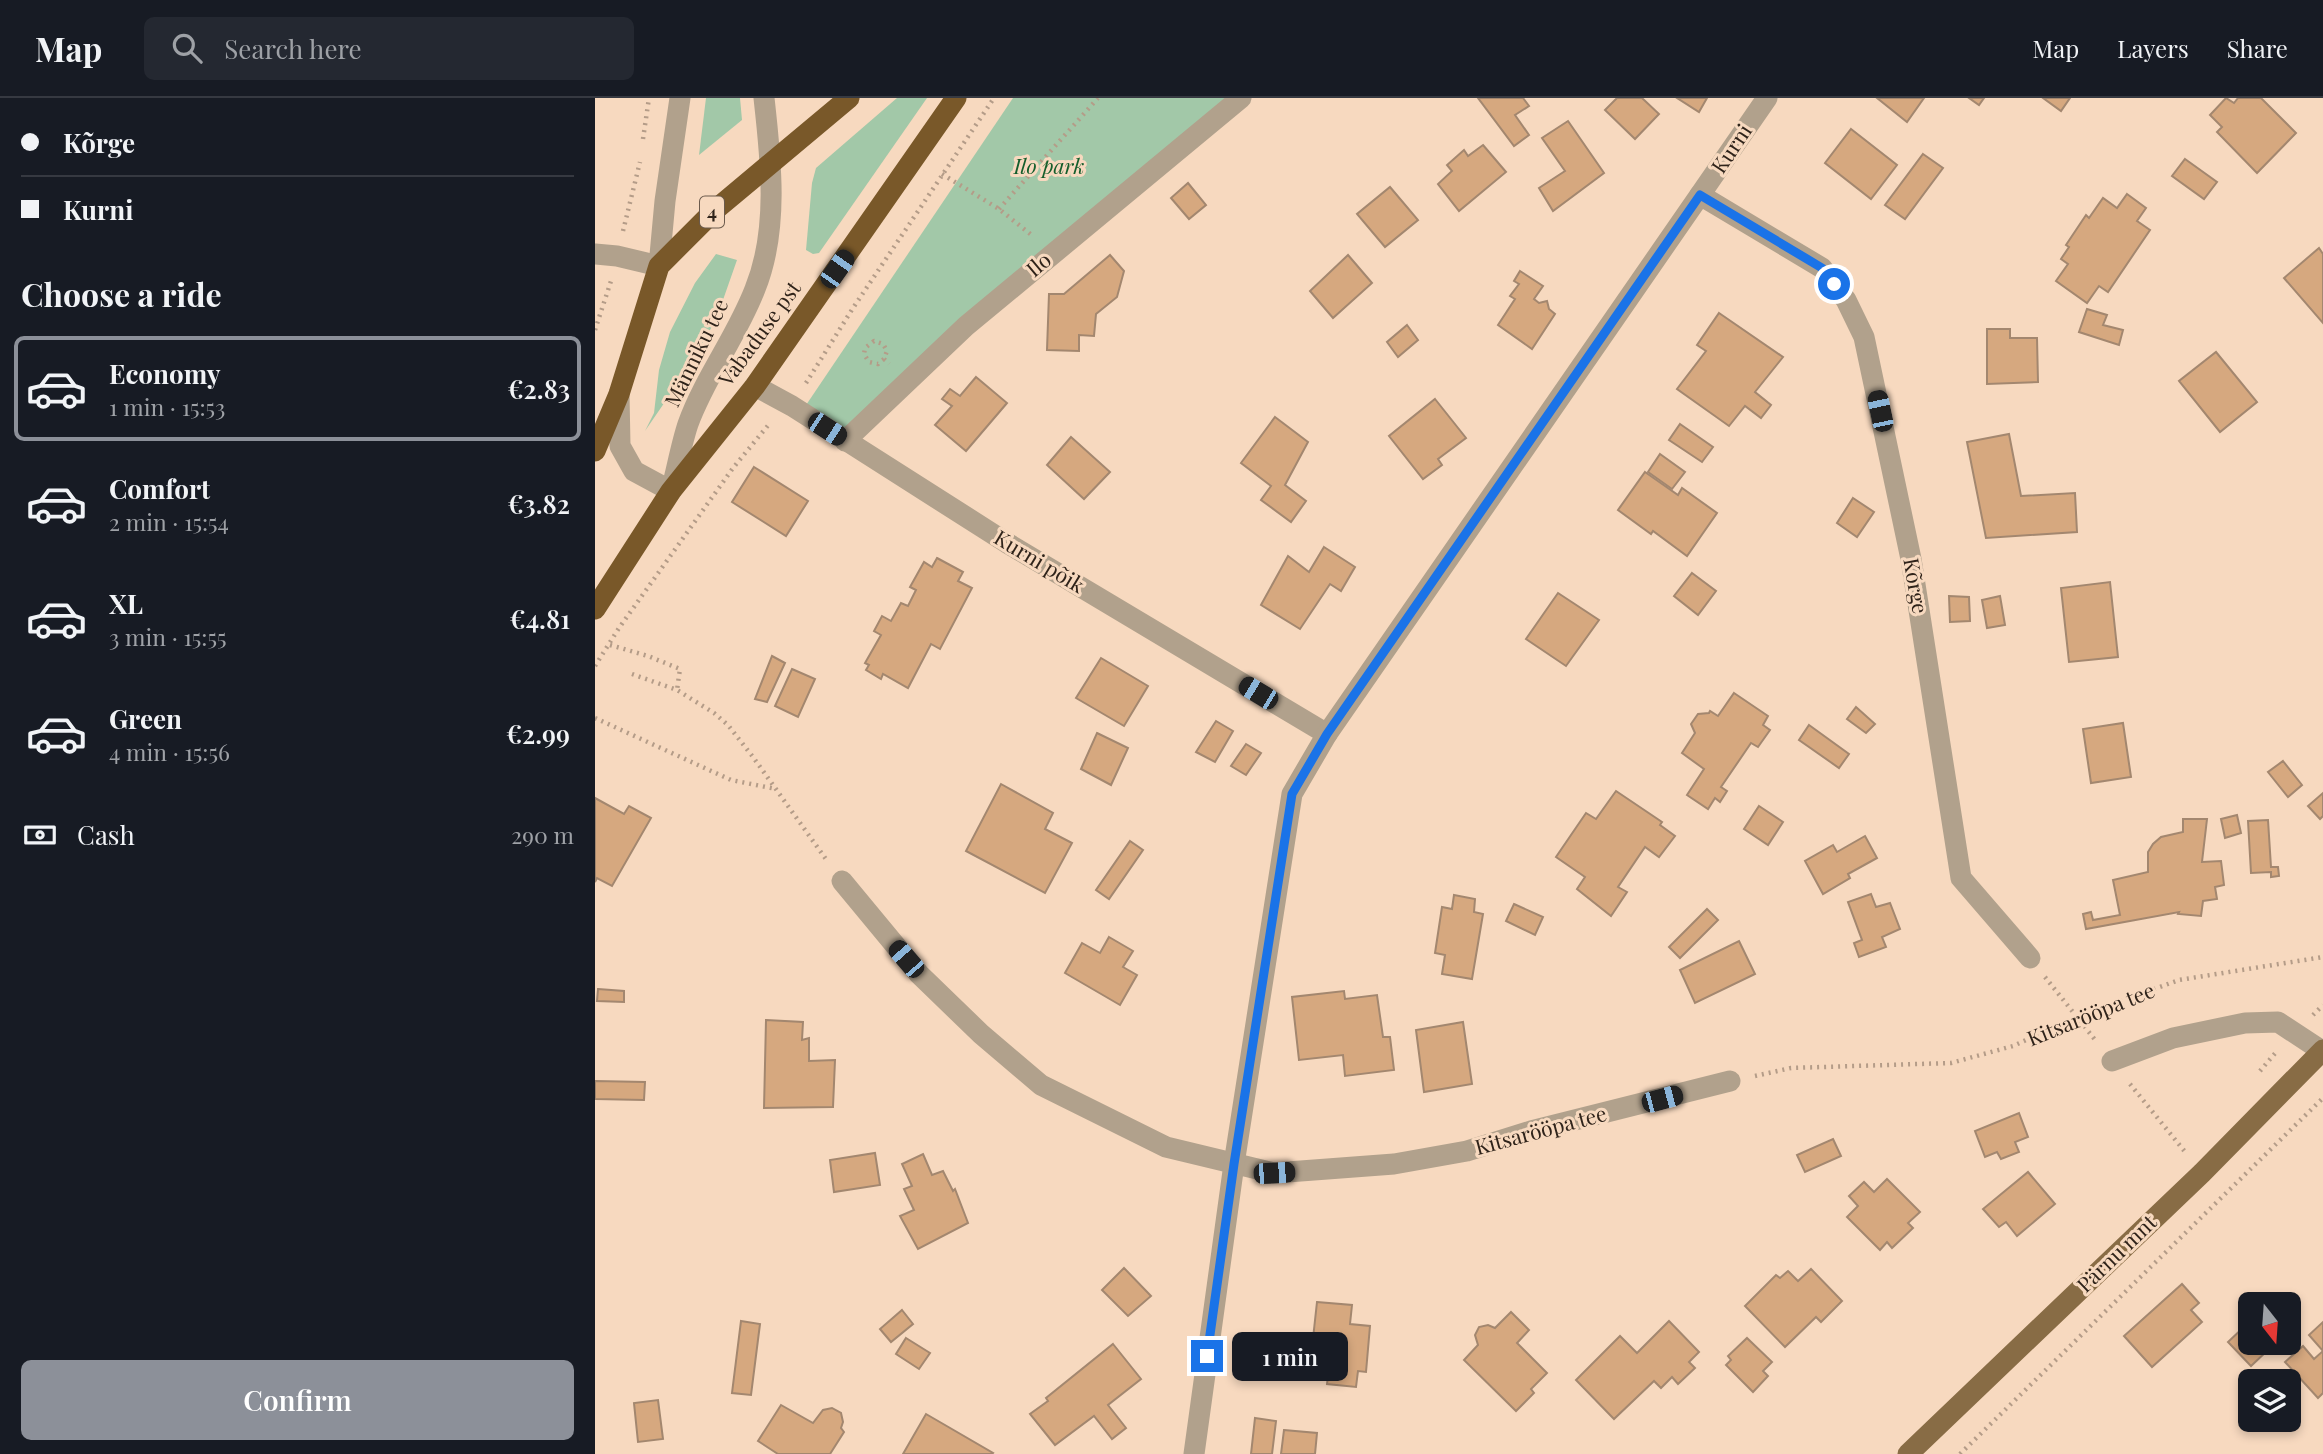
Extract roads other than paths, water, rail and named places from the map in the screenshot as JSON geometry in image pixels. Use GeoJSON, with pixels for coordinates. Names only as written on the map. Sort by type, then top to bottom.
{"type":"FeatureCollection","features":[{"type":"Feature","properties":{"kind":"highway","name":"4"},"geometry":{"type":"LineString","coordinates":[[595,451],[619,394],[659,266],[715,210],[849,98]]}},
{"type":"Feature","properties":{"kind":"highway","name":"Vabaduse pst"},"geometry":{"type":"LineString","coordinates":[[671,491],[755,386],[957,98]]}},
{"type":"Feature","properties":{"kind":"highway","name":"Männiku tee"},"geometry":{"type":"LineString","coordinates":[[595,609],[671,491]]}},
{"type":"Feature","properties":{"kind":"main road","name":"Pärnu mnt"},"geometry":{"type":"LineString","coordinates":[[1908,1454],[2202,1173],[2322,1051]]}},
{"type":"Feature","properties":{"kind":"street"},"geometry":{"type":"LineString","coordinates":[[595,254],[659,266],[665,201],[680,98]]}},
{"type":"Feature","properties":{"kind":"street","name":"Männiku tee"},"geometry":{"type":"LineString","coordinates":[[671,491],[689,423],[756,289],[765,256],[771,204],[764,98]]}},
{"type":"Feature","properties":{"kind":"street","name":"Ilo"},"geometry":{"type":"LineString","coordinates":[[845,441],[966,326],[1241,98]]}},
{"type":"Feature","properties":{"kind":"street","name":"Kurni"},"geometry":{"type":"LineString","coordinates":[[1193,1454],[1234,1164],[1292,794],[1327,734],[1767,98]]}},
{"type":"Feature","properties":{"kind":"street","name":"Kõrge"},"geometry":{"type":"LineString","coordinates":[[1700,195],[1822,268],[1846,300],[1864,337],[1910,559],[1961,878],[2030,958]]}},
{"type":"Feature","properties":{"kind":"street","name":"Kurni põik"},"geometry":{"type":"LineString","coordinates":[[755,386],[792,406],[1007,543],[1327,734]]}},
{"type":"Feature","properties":{"kind":"street"},"geometry":{"type":"LineString","coordinates":[[619,394],[620,446],[634,471],[671,491]]}},
{"type":"Feature","properties":{"kind":"street","name":"Kitsarööpa tee"},"geometry":{"type":"LineString","coordinates":[[842,881],[919,974],[981,1034],[1041,1085],[1165,1147],[1234,1164],[1274,1173],[1394,1164],[1467,1151],[1531,1131],[1730,1081]]}},
{"type":"Feature","properties":{"kind":"street"},"geometry":{"type":"LineString","coordinates":[[2112,1061],[2173,1038],[2245,1023],[2278,1022],[2322,1051]]}},
{"type":"Feature","properties":{"kind":"park label","name":"Ilo park"},"geometry":{"type":"Point","coordinates":[1049,167]}}]}
